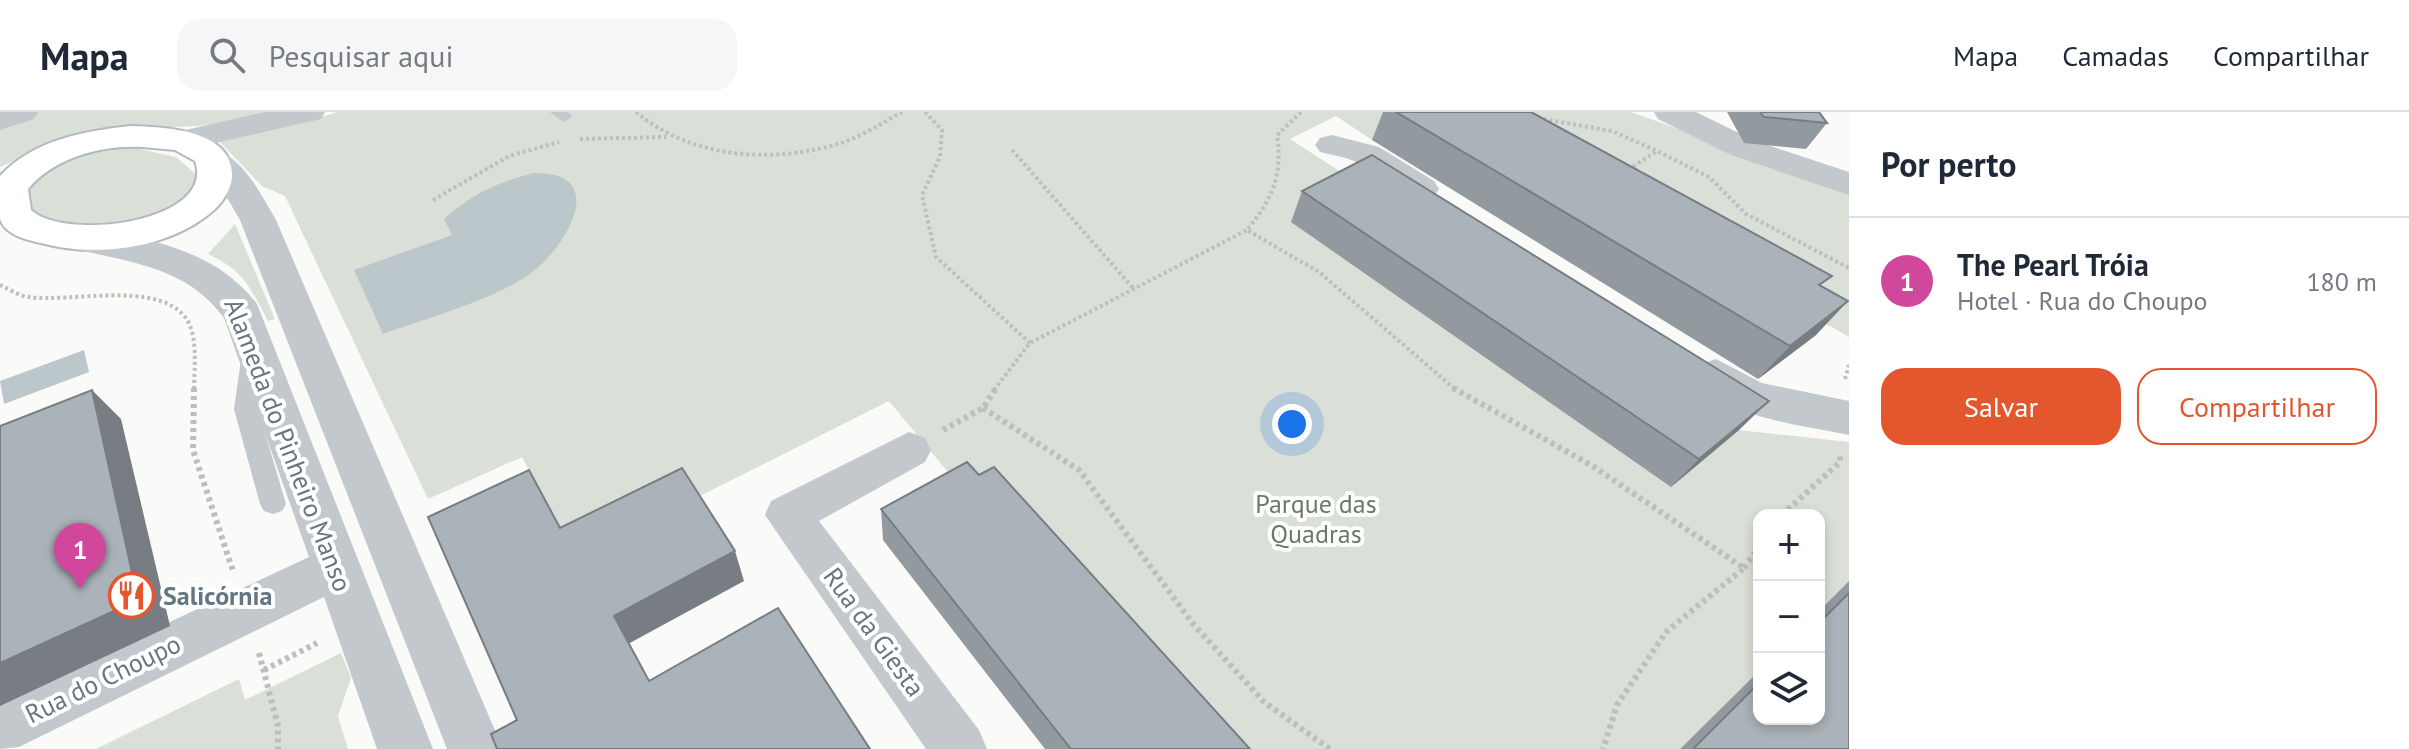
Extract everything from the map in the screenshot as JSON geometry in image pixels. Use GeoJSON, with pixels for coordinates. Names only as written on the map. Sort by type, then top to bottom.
{"type":"FeatureCollection","features":[{"type":"Feature","properties":{"kind":"main road"},"geometry":{"type":"LineString","coordinates":[[0,178],[48,157],[104,139],[131,136],[180,141],[212,159],[216,170],[214,185],[203,201],[186,213],[133,233],[80,238],[11,223],[10,187],[20,172],[48,157]]}},
{"type":"Feature","properties":{"kind":"street"},"geometry":{"type":"LineString","coordinates":[[0,120],[22,112]]}},
{"type":"Feature","properties":{"kind":"street"},"geometry":{"type":"LineString","coordinates":[[180,141],[309,112]]}},
{"type":"Feature","properties":{"kind":"street"},"geometry":{"type":"LineString","coordinates":[[1683,119],[1743,148],[1849,184]]}},
{"type":"Feature","properties":{"kind":"street"},"geometry":{"type":"LineString","coordinates":[[1332,145],[1367,154],[1455,210]]}},
{"type":"Feature","properties":{"kind":"street","name":"Alameda do Pinheiro Manso"},"geometry":{"type":"LineString","coordinates":[[212,159],[237,185],[258,220],[475,749]]}},
{"type":"Feature","properties":{"kind":"street","name":"Alameda do Pinheiro Manso"},"geometry":{"type":"LineString","coordinates":[[80,238],[205,272],[228,290],[250,333],[405,749]]}},
{"type":"Feature","properties":{"kind":"street"},"geometry":{"type":"LineString","coordinates":[[1686,356],[1751,397],[1847,418]]}},
{"type":"Feature","properties":{"kind":"street","name":"Rua da Giesta"},"geometry":{"type":"LineString","coordinates":[[909,450],[788,515],[959,749]]}},
{"type":"Feature","properties":{"kind":"street","name":"Rua do Choupo"},"geometry":{"type":"LineString","coordinates":[[0,728],[336,568]]}},
{"type":"Feature","properties":{"kind":"lane"},"geometry":{"type":"LineString","coordinates":[[250,333],[253,372],[246,409],[273,504]]}},
{"type":"Feature","properties":{"kind":"path"},"geometry":{"type":"LineString","coordinates":[[636,112],[651,128],[667,137]]}},
{"type":"Feature","properties":{"kind":"path"},"geometry":{"type":"LineString","coordinates":[[433,200],[509,156],[555,142],[606,136],[667,137],[753,155],[804,152],[843,142],[902,112]]}},
{"type":"Feature","properties":{"kind":"path"},"geometry":{"type":"LineString","coordinates":[[925,112],[942,130],[940,157],[922,195],[936,257],[1030,343]]}},
{"type":"Feature","properties":{"kind":"path"},"geometry":{"type":"LineString","coordinates":[[1301,112],[1277,135],[1282,164],[1270,204],[1247,230],[1030,343],[1008,368],[983,408],[1079,470],[1204,636],[1264,702],[1330,749]]}},
{"type":"Feature","properties":{"kind":"path"},"geometry":{"type":"LineString","coordinates":[[1527,112],[1543,119],[1612,131],[1657,151],[1709,177],[1746,214],[1849,268]]}},
{"type":"Feature","properties":{"kind":"path"},"geometry":{"type":"LineString","coordinates":[[1617,177],[1657,151],[1683,119]]}},
{"type":"Feature","properties":{"kind":"path"},"geometry":{"type":"LineString","coordinates":[[1012,150],[1133,288]]}},
{"type":"Feature","properties":{"kind":"path"},"geometry":{"type":"LineString","coordinates":[[1247,230],[1319,272],[1454,389],[1591,465],[1744,568]]}},
{"type":"Feature","properties":{"kind":"path"},"geometry":{"type":"LineString","coordinates":[[0,285],[27,297],[132,296],[162,302],[185,317],[194,343],[193,450],[264,670],[278,726],[278,749]]}},
{"type":"Feature","properties":{"kind":"path"},"geometry":{"type":"LineString","coordinates":[[1789,509],[1840,462],[1847,418]]}},
{"type":"Feature","properties":{"kind":"path"},"geometry":{"type":"LineString","coordinates":[[1603,749],[1617,705],[1666,632],[1744,568],[1753,555]]}},
{"type":"Feature","properties":{"kind":"path"},"geometry":{"type":"LineString","coordinates":[[264,670],[358,623]]}},
{"type":"Feature","properties":{"kind":"green space"},"geometry":{"type":"Polygon","coordinates":[[[38,112],[285,112],[200,126],[97,130],[63,139],[0,167],[0,125],[38,112]]]}},
{"type":"Feature","properties":{"kind":"green space","name":"Parque das Quadras"},"geometry":{"type":"Polygon","coordinates":[[[337,112],[1427,112],[1372,140],[1336,116],[1290,139],[1739,430],[1849,442],[1849,581],[1825,605],[1825,509],[1753,509],[1753,677],[1680,749],[1213,749],[977,507],[889,401],[576,558],[522,457],[428,499],[285,196],[262,186],[218,140],[303,123],[337,112]]]}},
{"type":"Feature","properties":{"kind":"green space"},"geometry":{"type":"Polygon","coordinates":[[[1454,112],[1631,112],[1849,190],[1849,337],[1454,112]]]}},
{"type":"Feature","properties":{"kind":"green space"},"geometry":{"type":"Polygon","coordinates":[[[130,147],[176,157],[197,175],[190,193],[175,206],[154,216],[105,225],[58,222],[40,216],[31,208],[28,197],[30,184],[39,173],[67,158],[130,147]]]}},
{"type":"Feature","properties":{"kind":"green space"},"geometry":{"type":"Polygon","coordinates":[[[235,224],[275,319],[268,321],[251,289],[238,274],[208,254],[235,224]]]}},
{"type":"Feature","properties":{"kind":"green space"},"geometry":{"type":"Polygon","coordinates":[[[341,653],[351,678],[338,716],[348,749],[96,749],[239,679],[245,700],[341,653]]]}},
{"type":"Feature","properties":{"kind":"shaded area"},"geometry":{"type":"Polygon","coordinates":[[[534,173],[557,176],[571,184],[576,196],[569,228],[547,258],[535,270],[503,290],[383,334],[354,270],[452,235],[444,219],[454,210],[486,190],[534,173]]]}},
{"type":"Feature","properties":{"kind":"shaded area"},"geometry":{"type":"Polygon","coordinates":[[[84,350],[89,372],[4,404],[0,381],[84,350]]]}},
{"type":"Feature","properties":{"kind":"building"},"geometry":{"type":"Polygon","coordinates":[[[1396,112],[1531,112],[1832,276],[1819,285],[1848,301],[1790,346],[1396,112]]]}},
{"type":"Feature","properties":{"kind":"building"},"geometry":{"type":"Polygon","coordinates":[[[1760,112],[1819,112],[1827,123],[1764,117],[1760,112]]]}},
{"type":"Feature","properties":{"kind":"building"},"geometry":{"type":"Polygon","coordinates":[[[1372,155],[1769,401],[1699,459],[1302,191],[1372,155]]]}},
{"type":"Feature","properties":{"kind":"building"},"geometry":{"type":"Polygon","coordinates":[[[92,390],[138,600],[0,663],[0,426],[92,390]]]}},
{"type":"Feature","properties":{"kind":"building"},"geometry":{"type":"Polygon","coordinates":[[[967,462],[979,475],[994,467],[1250,749],[1071,749],[881,509],[967,462]]]}},
{"type":"Feature","properties":{"kind":"building"},"geometry":{"type":"Polygon","coordinates":[[[682,468],[735,551],[614,616],[649,681],[778,608],[870,749],[497,749],[491,734],[517,720],[428,517],[529,470],[560,528],[682,468]]]}},
{"type":"Feature","properties":{"kind":"building"},"geometry":{"type":"Polygon","coordinates":[[[1849,593],[1849,749],[1693,749],[1753,689],[1753,725],[1825,725],[1825,617],[1849,593]]]}},
{"type":"Feature","properties":{"kind":"place","name":"The Pearl Tróia"},"geometry":{"type":"Point","coordinates":[80,589]}},
{"type":"Feature","properties":{"kind":"place","name":"Salicórnia"},"geometry":{"type":"Point","coordinates":[132,596]}}]}
